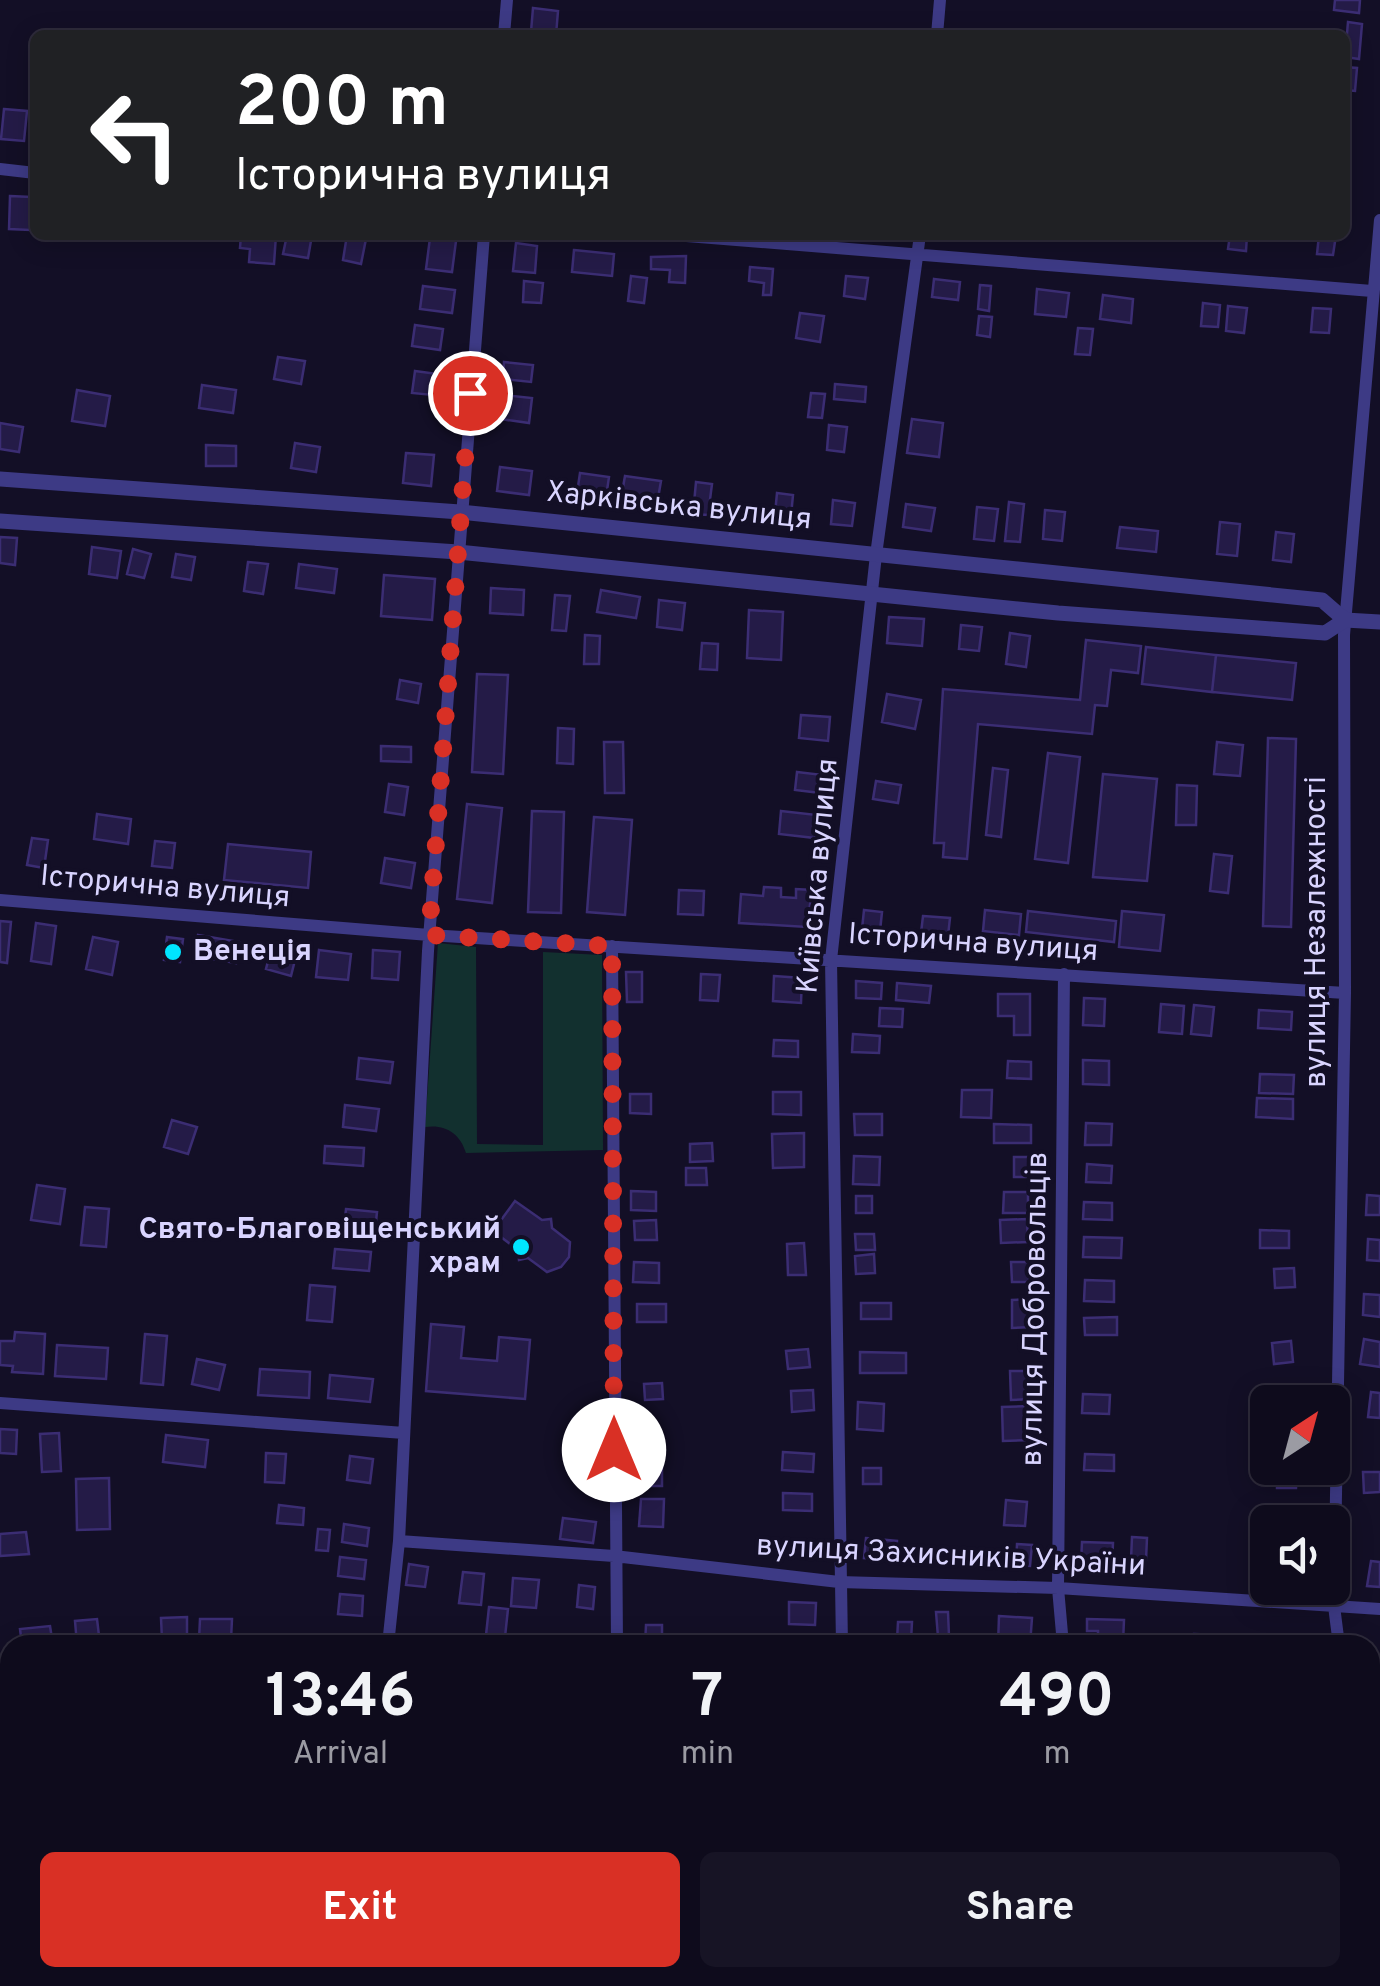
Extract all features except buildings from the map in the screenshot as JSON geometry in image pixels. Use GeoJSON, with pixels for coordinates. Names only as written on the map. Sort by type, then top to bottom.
{"type":"FeatureCollection","features":[{"type":"Feature","properties":{"kind":"street"},"geometry":{"type":"LineString","coordinates":[[504,30],[507,0]]}},
{"type":"Feature","properties":{"kind":"street"},"geometry":{"type":"LineString","coordinates":[[937,30],[940,0]]}},
{"type":"Feature","properties":{"kind":"street"},"geometry":{"type":"LineString","coordinates":[[0,169],[30,172]]}},
{"type":"Feature","properties":{"kind":"street","name":"вулиця Незалежності"},"geometry":{"type":"LineString","coordinates":[[1338,1635],[1334,1606],[1344,993],[1345,620],[1380,220]]}},
{"type":"Feature","properties":{"kind":"street"},"geometry":{"type":"LineString","coordinates":[[389,1635],[400,1541],[429,935],[484,240]]}},
{"type":"Feature","properties":{"kind":"street"},"geometry":{"type":"LineString","coordinates":[[735,240],[1372,290]]}},
{"type":"Feature","properties":{"kind":"street","name":"Київська вулиця"},"geometry":{"type":"LineString","coordinates":[[842,1635],[831,960],[876,555],[920,240]]}},
{"type":"Feature","properties":{"kind":"street","name":"Харківська вулиця"},"geometry":{"type":"LineString","coordinates":[[0,478],[460,512],[1322,600],[1345,620]]}},
{"type":"Feature","properties":{"kind":"street","name":"Харківська вулиця"},"geometry":{"type":"LineString","coordinates":[[0,520],[458,552],[1058,613],[1325,633],[1345,620],[1380,622]]}},
{"type":"Feature","properties":{"kind":"street","name":"Історична вулиця"},"geometry":{"type":"LineString","coordinates":[[0,900],[429,935],[1344,993]]}},
{"type":"Feature","properties":{"kind":"street"},"geometry":{"type":"LineString","coordinates":[[612,946],[617,1635]]}},
{"type":"Feature","properties":{"kind":"street","name":"вулиця Добровольців"},"geometry":{"type":"LineString","coordinates":[[1062,1635],[1058,1588],[1064,974]]}},
{"type":"Feature","properties":{"kind":"street"},"geometry":{"type":"LineString","coordinates":[[0,1403],[404,1434]]}},
{"type":"Feature","properties":{"kind":"street","name":"вулиця Захисників України"},"geometry":{"type":"LineString","coordinates":[[400,1541],[614,1556],[839,1582],[1058,1588],[1380,1609]]}},
{"type":"Feature","properties":{"kind":"green space"},"geometry":{"type":"Polygon","coordinates":[[[438,943],[476,947],[477,1144],[543,1145],[543,952],[602,955],[603,1150],[466,1153],[451,1131],[425,1127],[438,943]]]}},
{"type":"Feature","properties":{"kind":"place","name":"Венеція"},"geometry":{"type":"Point","coordinates":[173,952]}},
{"type":"Feature","properties":{"kind":"place","name":"Свято-Благовіщенський храм"},"geometry":{"type":"Point","coordinates":[521,1247]}},
{"type":"Feature","properties":{"kind":"route"},"geometry":{"type":"LineString","coordinates":[[470,393],[429,935],[612,946],[614,1450]]}}]}
